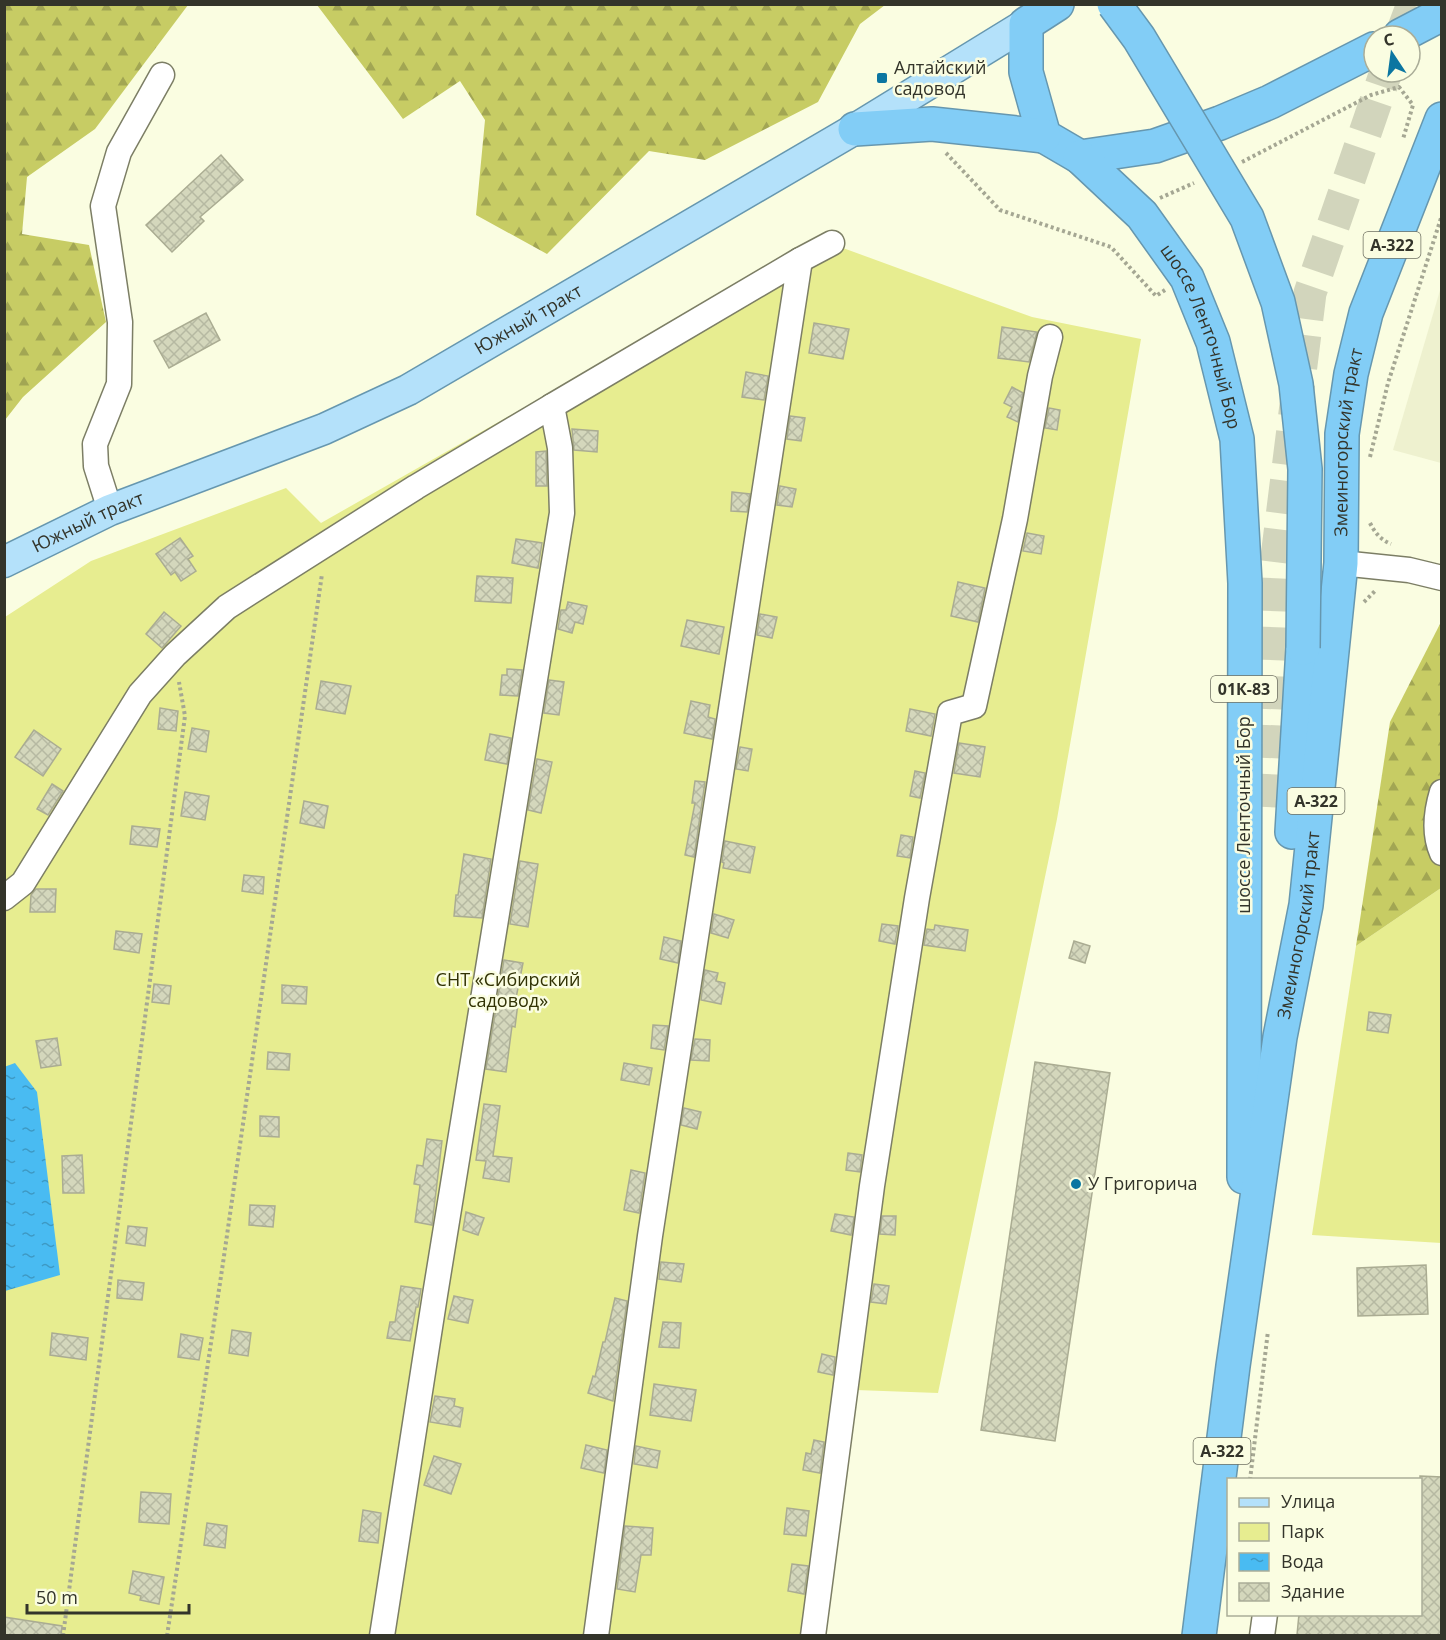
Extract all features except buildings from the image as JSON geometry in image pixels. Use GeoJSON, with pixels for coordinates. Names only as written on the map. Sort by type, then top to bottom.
{"type":"FeatureCollection","features":[{"type":"Feature","properties":{"kind":"highway"},"geometry":{"type":"LineString","coordinates":[[855,129],[932,124],[1044,136],[1026,72],[1026,14],[1057,4]]}},
{"type":"Feature","properties":{"kind":"highway"},"geometry":{"type":"LineString","coordinates":[[1114,4],[1139,38],[1247,218],[1278,302],[1296,384],[1305,469],[1303,648],[1280,1038]]}},
{"type":"Feature","properties":{"kind":"highway"},"geometry":{"type":"LineString","coordinates":[[1422,24],[1442,14]]}},
{"type":"Feature","properties":{"kind":"highway"},"geometry":{"type":"LineString","coordinates":[[1080,157],[1155,146],[1220,123],[1270,102],[1362,55]]}},
{"type":"Feature","properties":{"kind":"highway","name":"Змеиногорский тракт"},"geometry":{"type":"LineString","coordinates":[[1199,1635],[1220,1539],[1246,1271],[1280,1038],[1306,905],[1341,563],[1342,434],[1351,374],[1366,313],[1442,119]]}},
{"type":"Feature","properties":{"kind":"highway","name":"шоссе Ленточный Бор"},"geometry":{"type":"LineString","coordinates":[[1044,136],[1080,157],[1142,215],[1186,278],[1213,342],[1237,439],[1245,583],[1242,1125],[1246,1271]]}},
{"type":"Feature","properties":{"kind":"highway"},"geometry":{"type":"LineString","coordinates":[[1242,1125],[1266,807]]}},
{"type":"Feature","properties":{"kind":"main road","name":"Южный тракт"},"geometry":{"type":"LineString","coordinates":[[4,562],[110,510],[324,429],[408,390],[855,129],[1026,14]]}},
{"type":"Feature","properties":{"kind":"lane"},"geometry":{"type":"LineString","coordinates":[[110,510],[96,466],[95,444],[119,384],[120,322],[103,206],[119,152],[162,75]]}},
{"type":"Feature","properties":{"kind":"lane"},"geometry":{"type":"LineString","coordinates":[[4,898],[23,883],[140,694],[175,655],[227,607],[416,487],[832,243]]}},
{"type":"Feature","properties":{"kind":"lane"},"geometry":{"type":"LineString","coordinates":[[596,1635],[650,1236],[800,260]]}},
{"type":"Feature","properties":{"kind":"lane"},"geometry":{"type":"LineString","coordinates":[[813,1635],[873,1175],[917,898],[950,713],[974,706],[1015,519],[1040,376],[1050,337]]}},
{"type":"Feature","properties":{"kind":"lane"},"geometry":{"type":"LineString","coordinates":[[382,1635],[562,513],[560,448],[552,406]]}},
{"type":"Feature","properties":{"kind":"lane"},"geometry":{"type":"LineString","coordinates":[[1341,563],[1409,570],[1442,578]]}},
{"type":"Feature","properties":{"kind":"lane"},"geometry":{"type":"LineString","coordinates":[[1442,792],[1436,813],[1437,843],[1442,853]]}},
{"type":"Feature","properties":{"kind":"lane"},"geometry":{"type":"LineString","coordinates":[[1262,1635],[1265,1616]]}},
{"type":"Feature","properties":{"kind":"path"},"geometry":{"type":"LineString","coordinates":[[1369,463],[1388,383],[1442,215]]}},
{"type":"Feature","properties":{"kind":"path"},"geometry":{"type":"LineString","coordinates":[[1366,516],[1374,531],[1384,541],[1394,545]]}},
{"type":"Feature","properties":{"kind":"path"},"geometry":{"type":"LineString","coordinates":[[166,1635],[223,1263],[326,546]]}},
{"type":"Feature","properties":{"kind":"path"},"geometry":{"type":"LineString","coordinates":[[63,1635],[185,716],[175,655]]}},
{"type":"Feature","properties":{"kind":"shaded area"},"geometry":{"type":"Polygon","coordinates":[[[1441,287],[1441,463],[1393,450],[1441,287]]]}},
{"type":"Feature","properties":{"kind":"green space"},"geometry":{"type":"Polygon","coordinates":[[[5,4],[188,5],[95,129],[27,177],[22,234],[89,245],[106,322],[23,397],[5,420],[5,4]]]}},
{"type":"Feature","properties":{"kind":"green space"},"geometry":{"type":"Polygon","coordinates":[[[317,5],[885,5],[860,24],[818,102],[705,160],[649,151],[547,254],[476,215],[485,120],[460,81],[403,119],[317,5]]]}},
{"type":"Feature","properties":{"kind":"green space","name":"СНТ «Сибирский садовод»"},"geometry":{"type":"Polygon","coordinates":[[[843,248],[1032,317],[1141,339],[1057,819],[938,1393],[856,1390],[822,1635],[5,1636],[5,617],[91,561],[286,488],[321,523],[664,328],[843,248]]]}},
{"type":"Feature","properties":{"kind":"green space"},"geometry":{"type":"Polygon","coordinates":[[[1441,622],[1441,888],[1356,946],[1390,722],[1441,622]]]}},
{"type":"Feature","properties":{"kind":"green space"},"geometry":{"type":"Polygon","coordinates":[[[1441,888],[1441,1243],[1312,1235],[1356,946],[1441,888]]]}},
{"type":"Feature","properties":{"kind":"water"},"geometry":{"type":"Polygon","coordinates":[[[15,1063],[37,1092],[60,1275],[5,1291],[4,1067],[15,1063]]]}},
{"type":"Feature","properties":{"kind":"tunnel"},"geometry":{"type":"LineString","coordinates":[[1406,24],[1413,4]]}},
{"type":"Feature","properties":{"kind":"tunnel"},"geometry":{"type":"LineString","coordinates":[[1266,807],[1276,565],[1310,293],[1382,84]]}},
{"type":"Feature","properties":{"kind":"place","name":"Алтайский садовод"},"geometry":{"type":"Point","coordinates":[882,78]}},
{"type":"Feature","properties":{"kind":"place","name":"У Григорича"},"geometry":{"type":"Point","coordinates":[1076,1184]}}]}
